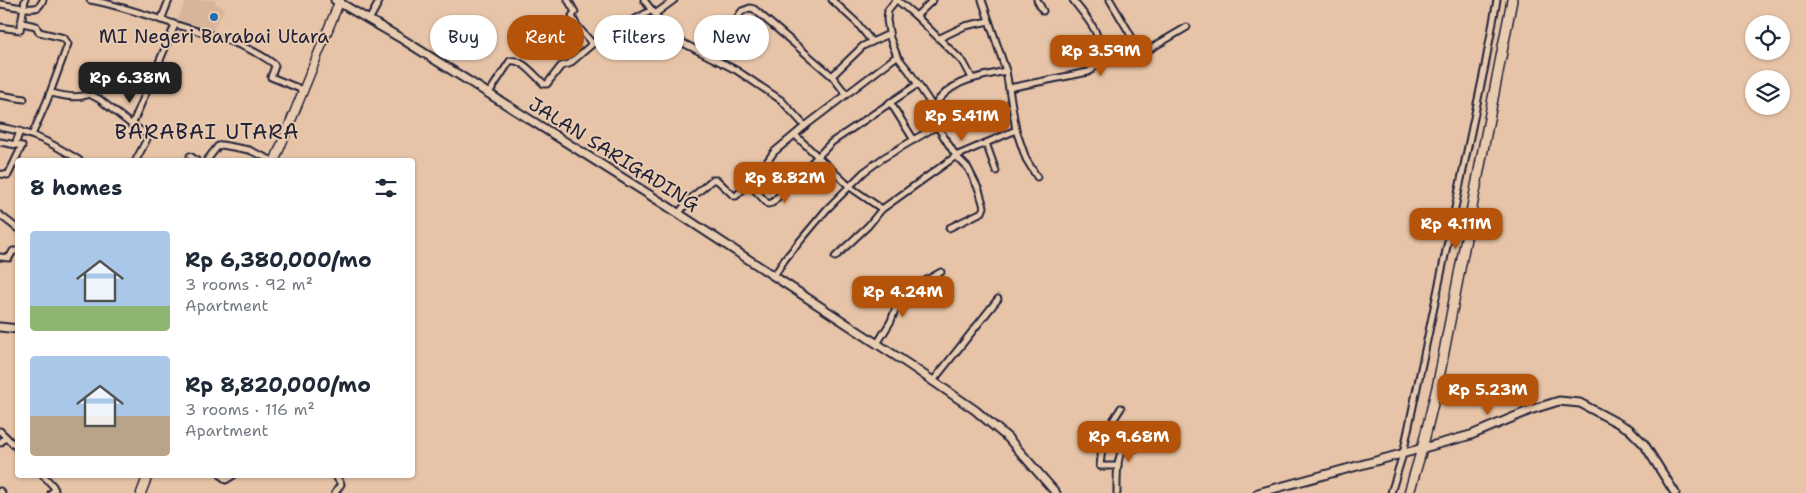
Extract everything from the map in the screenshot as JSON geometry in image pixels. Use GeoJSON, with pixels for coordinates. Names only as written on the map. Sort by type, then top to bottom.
{"type":"FeatureCollection","features":[{"type":"Feature","properties":{"kind":"highway"},"geometry":{"type":"LineString","coordinates":[[1409,493],[1422,449],[1443,356],[1512,0]]}},
{"type":"Feature","properties":{"kind":"main road"},"geometry":{"type":"LineString","coordinates":[[276,158],[338,1]]}},
{"type":"Feature","properties":{"kind":"main road"},"geometry":{"type":"LineString","coordinates":[[143,492],[147,478]]}},
{"type":"Feature","properties":{"kind":"street"},"geometry":{"type":"LineString","coordinates":[[0,27],[20,30],[24,0]]}},
{"type":"Feature","properties":{"kind":"street"},"geometry":{"type":"LineString","coordinates":[[0,4],[23,8],[38,7],[43,0]]}},
{"type":"Feature","properties":{"kind":"street"},"geometry":{"type":"LineString","coordinates":[[90,0],[103,1],[175,25],[214,35],[258,55],[274,65],[271,77],[303,90]]}},
{"type":"Feature","properties":{"kind":"street"},"geometry":{"type":"LineString","coordinates":[[162,20],[170,0]]}},
{"type":"Feature","properties":{"kind":"street"},"geometry":{"type":"LineString","coordinates":[[369,20],[380,0]]}},
{"type":"Feature","properties":{"kind":"street"},"geometry":{"type":"LineString","coordinates":[[568,0],[575,12],[572,16],[577,26],[592,43]]}},
{"type":"Feature","properties":{"kind":"street"},"geometry":{"type":"LineString","coordinates":[[644,0],[670,34],[694,48]]}},
{"type":"Feature","properties":{"kind":"street"},"geometry":{"type":"LineString","coordinates":[[489,94],[510,61],[520,62],[546,84],[561,66],[568,64],[592,43],[674,0]]}},
{"type":"Feature","properties":{"kind":"street"},"geometry":{"type":"LineString","coordinates":[[832,0],[857,23],[872,42]]}},
{"type":"Feature","properties":{"kind":"street"},"geometry":{"type":"LineString","coordinates":[[949,228],[964,222],[984,210],[979,190],[968,168],[956,156],[937,126],[933,106],[897,56],[889,34],[887,13],[897,0],[940,38],[964,63],[972,78]]}},
{"type":"Feature","properties":{"kind":"street"},"geometry":{"type":"LineString","coordinates":[[916,16],[933,0]]}},
{"type":"Feature","properties":{"kind":"street"},"geometry":{"type":"LineString","coordinates":[[982,0],[1006,71],[1016,130],[1026,159],[1037,177]]}},
{"type":"Feature","properties":{"kind":"street"},"geometry":{"type":"LineString","coordinates":[[1038,0],[1042,11]]}},
{"type":"Feature","properties":{"kind":"street"},"geometry":{"type":"LineString","coordinates":[[1009,88],[1094,70],[1099,55],[1096,33],[1073,0]]}},
{"type":"Feature","properties":{"kind":"street"},"geometry":{"type":"LineString","coordinates":[[1110,0],[1137,49]]}},
{"type":"Feature","properties":{"kind":"street"},"geometry":{"type":"LineString","coordinates":[[1391,493],[1403,454],[1485,66],[1497,0]]}},
{"type":"Feature","properties":{"kind":"street","name":"JALAN SARIGADING"},"geometry":{"type":"LineString","coordinates":[[338,1],[679,213],[975,410],[1008,438],[1056,493]]}},
{"type":"Feature","properties":{"kind":"street"},"geometry":{"type":"LineString","coordinates":[[739,15],[742,11],[750,8],[762,15]]}},
{"type":"Feature","properties":{"kind":"street"},"geometry":{"type":"LineString","coordinates":[[769,21],[832,76],[846,94]]}},
{"type":"Feature","properties":{"kind":"street"},"geometry":{"type":"LineString","coordinates":[[940,38],[965,26],[989,21]]}},
{"type":"Feature","properties":{"kind":"street"},"geometry":{"type":"LineString","coordinates":[[22,23],[36,26],[39,32],[64,38],[68,44],[32,135]]}},
{"type":"Feature","properties":{"kind":"street"},"geometry":{"type":"LineString","coordinates":[[132,125],[175,25]]}},
{"type":"Feature","properties":{"kind":"street"},"geometry":{"type":"LineString","coordinates":[[1097,65],[1137,49],[1140,51],[1148,50],[1187,27]]}},
{"type":"Feature","properties":{"kind":"street"},"geometry":{"type":"LineString","coordinates":[[832,76],[863,46],[889,34]]}},
{"type":"Feature","properties":{"kind":"street"},"geometry":{"type":"LineString","coordinates":[[679,213],[688,201],[712,180],[716,180],[734,196],[738,195],[774,152],[897,56]]}},
{"type":"Feature","properties":{"kind":"street"},"geometry":{"type":"LineString","coordinates":[[717,60],[781,100],[805,126]]}},
{"type":"Feature","properties":{"kind":"street"},"geometry":{"type":"LineString","coordinates":[[933,106],[939,97],[954,85],[972,78],[1006,71]]}},
{"type":"Feature","properties":{"kind":"street"},"geometry":{"type":"LineString","coordinates":[[748,184],[770,204],[832,142],[918,84]]}},
{"type":"Feature","properties":{"kind":"street"},"geometry":{"type":"LineString","coordinates":[[50,93],[74,97],[83,97],[88,94],[99,99],[148,135],[137,158]]}},
{"type":"Feature","properties":{"kind":"street"},"geometry":{"type":"LineString","coordinates":[[0,95],[24,99]]}},
{"type":"Feature","properties":{"kind":"street"},"geometry":{"type":"LineString","coordinates":[[890,102],[914,140]]}},
{"type":"Feature","properties":{"kind":"street"},"geometry":{"type":"LineString","coordinates":[[774,276],[785,259],[827,209],[864,172],[883,158],[937,126]]}},
{"type":"Feature","properties":{"kind":"street"},"geometry":{"type":"LineString","coordinates":[[0,127],[32,135],[53,144],[76,158]]}},
{"type":"Feature","properties":{"kind":"street"},"geometry":{"type":"LineString","coordinates":[[835,258],[868,226],[882,209],[956,156],[1016,130]]}},
{"type":"Feature","properties":{"kind":"street"},"geometry":{"type":"LineString","coordinates":[[15,145],[20,131]]}},
{"type":"Feature","properties":{"kind":"street"},"geometry":{"type":"LineString","coordinates":[[796,135],[850,187],[882,209]]}},
{"type":"Feature","properties":{"kind":"street"},"geometry":{"type":"LineString","coordinates":[[0,142],[22,146],[16,158]]}},
{"type":"Feature","properties":{"kind":"street"},"geometry":{"type":"LineString","coordinates":[[986,143],[996,171]]}},
{"type":"Feature","properties":{"kind":"street"},"geometry":{"type":"LineString","coordinates":[[209,158],[218,146],[222,145],[249,150],[267,158]]}},
{"type":"Feature","properties":{"kind":"street"},"geometry":{"type":"LineString","coordinates":[[0,174],[8,175],[15,160]]}},
{"type":"Feature","properties":{"kind":"street"},"geometry":{"type":"LineString","coordinates":[[0,215],[15,227]]}},
{"type":"Feature","properties":{"kind":"street"},"geometry":{"type":"LineString","coordinates":[[0,257],[9,258],[13,251],[15,251]]}},
{"type":"Feature","properties":{"kind":"street"},"geometry":{"type":"LineString","coordinates":[[877,344],[891,321],[895,310],[918,285],[941,272]]}},
{"type":"Feature","properties":{"kind":"street"},"geometry":{"type":"LineString","coordinates":[[932,381],[998,299]]}},
{"type":"Feature","properties":{"kind":"street"},"geometry":{"type":"LineString","coordinates":[[0,327],[15,329]]}},
{"type":"Feature","properties":{"kind":"street"},"geometry":{"type":"LineString","coordinates":[[1258,493],[1471,435],[1560,401],[1580,403],[1628,429],[1637,436],[1676,493]]}},
{"type":"Feature","properties":{"kind":"street"},"geometry":{"type":"LineString","coordinates":[[1118,466],[1100,466],[1102,448],[1106,444],[1105,433],[1121,408]]}},
{"type":"Feature","properties":{"kind":"street"},"geometry":{"type":"LineString","coordinates":[[0,431],[15,446]]}},
{"type":"Feature","properties":{"kind":"street"},"geometry":{"type":"LineString","coordinates":[[0,443],[6,437]]}},
{"type":"Feature","properties":{"kind":"street"},"geometry":{"type":"LineString","coordinates":[[1117,493],[1119,459],[1124,450],[1136,448],[1142,439]]}},
{"type":"Feature","properties":{"kind":"street"},"geometry":{"type":"LineString","coordinates":[[46,478],[55,490],[51,493]]}},
{"type":"Feature","properties":{"kind":"street"},"geometry":{"type":"LineString","coordinates":[[336,493],[341,484],[337,478]]}},
{"type":"Feature","properties":{"kind":"shaded area"},"geometry":{"type":"Polygon","coordinates":[[[186,0],[216,0],[215,3],[225,8],[211,34],[195,26],[193,28],[177,21],[186,0]]]}},
{"type":"Feature","properties":{"kind":"place","name":"MI Negeri Barabai Utara"},"geometry":{"type":"Point","coordinates":[214,17]}},
{"type":"Feature","properties":{"kind":"district","name":"BARABAI UTARA"},"geometry":{"type":"Point","coordinates":[207,132]}}]}
